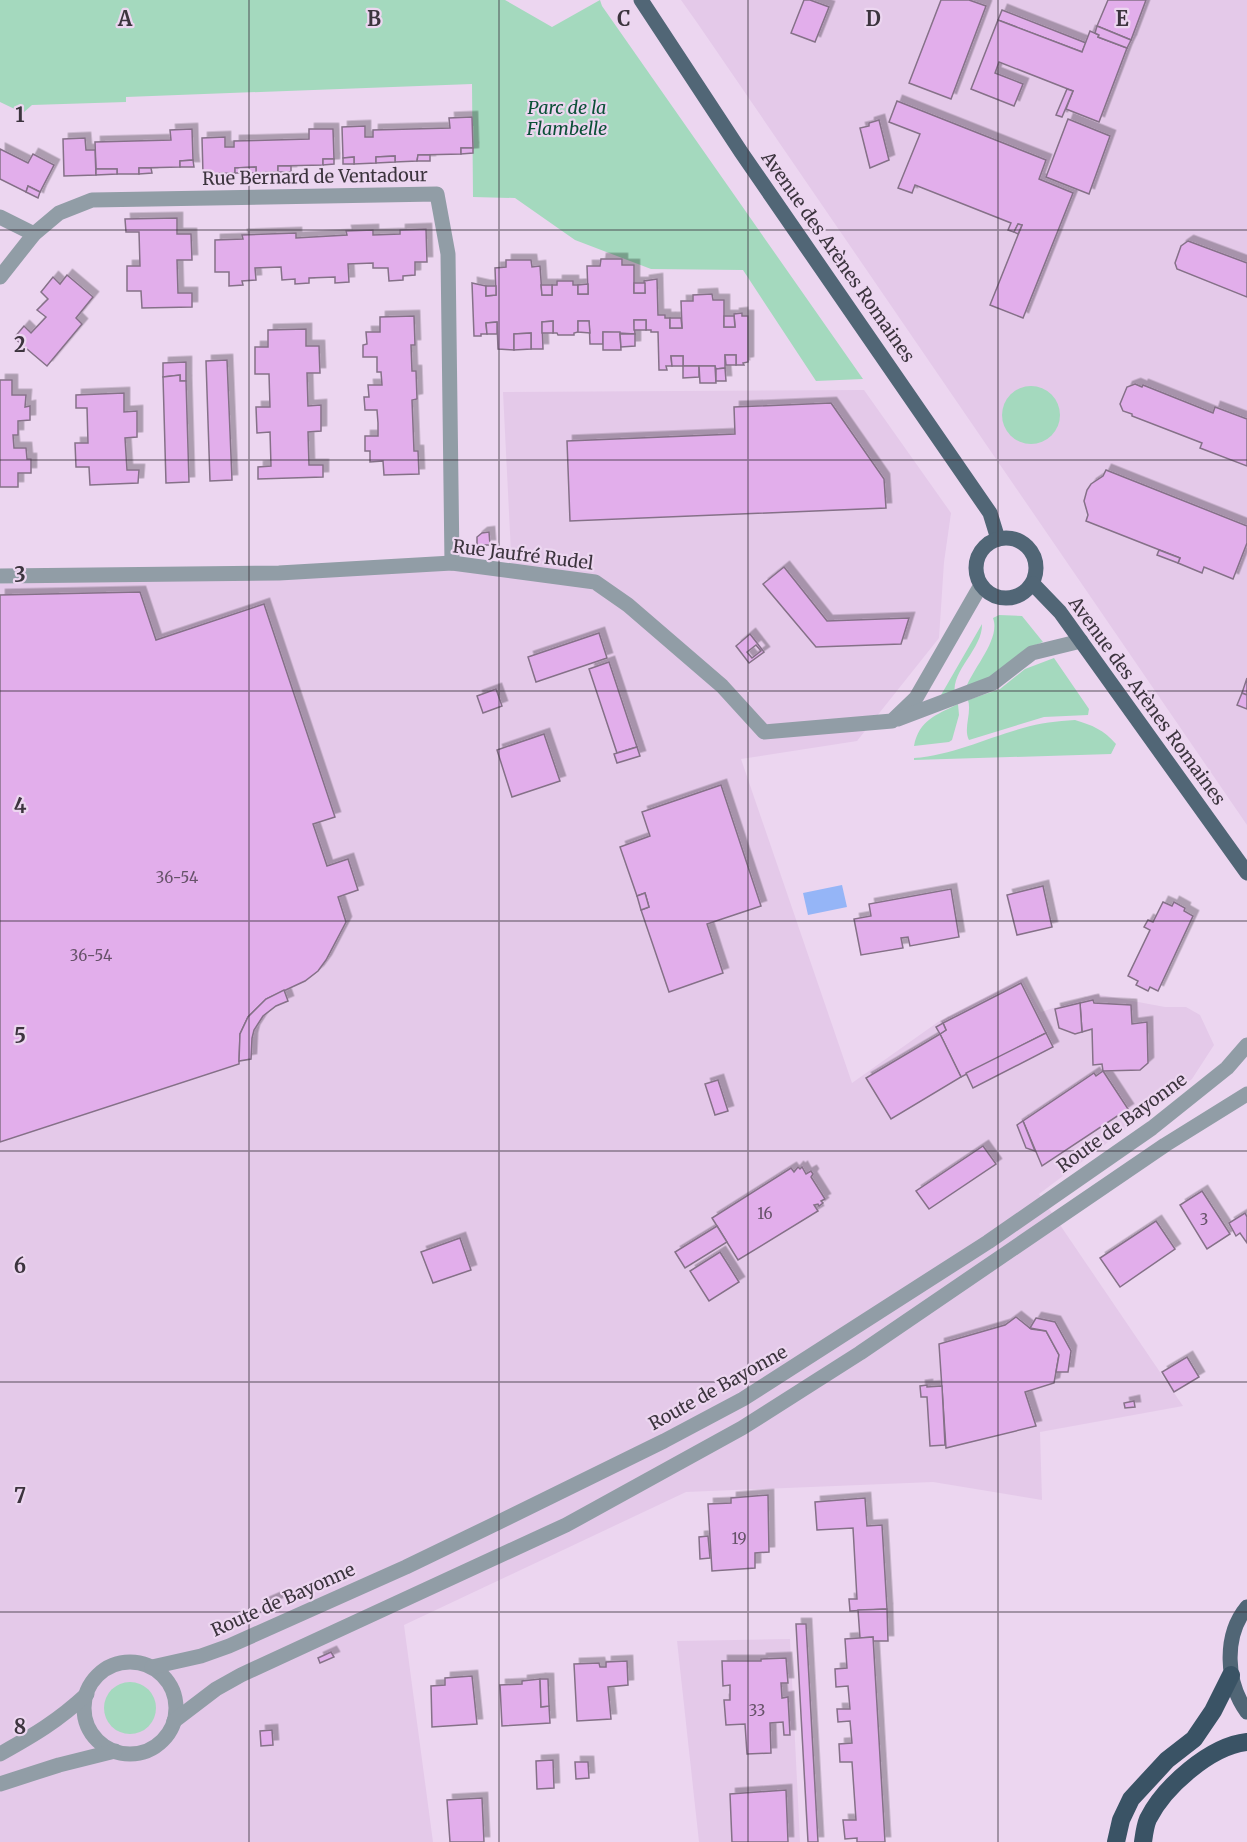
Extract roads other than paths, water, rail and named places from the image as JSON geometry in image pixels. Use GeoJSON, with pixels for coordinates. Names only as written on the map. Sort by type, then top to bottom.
{"type":"FeatureCollection","features":[{"type":"Feature","properties":{"kind":"highway"},"geometry":{"type":"LineString","coordinates":[[1116,1842],[1121,1820],[1131,1799],[1167,1760],[1194,1739],[1213,1711],[1231,1675]]}},
{"type":"Feature","properties":{"kind":"highway"},"geometry":{"type":"LineString","coordinates":[[1143,1842],[1147,1821],[1160,1800],[1178,1780],[1203,1761],[1236,1743],[1247,1742]]}},
{"type":"Feature","properties":{"kind":"main road","name":"Avenue des Arènes Romaines"},"geometry":{"type":"LineString","coordinates":[[641,0],[741,152],[990,513],[998,539]]}},
{"type":"Feature","properties":{"kind":"main road"},"geometry":{"type":"LineString","coordinates":[[998,539],[1016,539],[1031,550],[1037,567],[1033,584],[1027,591],[1016,597],[1002,598],[990,594],[981,585],[976,574],[976,563],[980,552],[988,544],[998,539]]}},
{"type":"Feature","properties":{"kind":"main road","name":"Avenue des Arènes Romaines"},"geometry":{"type":"LineString","coordinates":[[1033,584],[1060,612],[1247,873]]}},
{"type":"Feature","properties":{"kind":"main road"},"geometry":{"type":"LineString","coordinates":[[1247,1607],[1234,1633],[1230,1657],[1231,1675],[1240,1702],[1247,1712]]}},
{"type":"Feature","properties":{"kind":"street","name":"Rue Bernard de Ventadour"},"geometry":{"type":"LineString","coordinates":[[0,277],[34,234],[59,213],[92,201],[436,194],[448,254],[452,563]]}},
{"type":"Feature","properties":{"kind":"street"},"geometry":{"type":"LineString","coordinates":[[0,217],[34,234]]}},
{"type":"Feature","properties":{"kind":"street","name":"Rue Jaufré Rudel"},"geometry":{"type":"LineString","coordinates":[[0,576],[279,573],[452,563],[596,582],[628,604],[722,686],[764,732],[892,721]]}},
{"type":"Feature","properties":{"kind":"street"},"geometry":{"type":"LineString","coordinates":[[892,721],[916,698],[981,585]]}},
{"type":"Feature","properties":{"kind":"street"},"geometry":{"type":"LineString","coordinates":[[892,721],[941,705],[993,683],[1032,653],[1081,641]]}},
{"type":"Feature","properties":{"kind":"street","name":"Route de Bayonne"},"geometry":{"type":"LineString","coordinates":[[0,1754],[43,1730],[64,1715],[87,1694],[96,1678],[110,1667],[127,1662],[152,1667],[201,1656],[229,1646],[406,1567],[664,1441],[743,1399],[951,1267],[1152,1128],[1227,1068],[1247,1045]]}},
{"type":"Feature","properties":{"kind":"street"},"geometry":{"type":"LineString","coordinates":[[174,1721],[216,1689],[241,1675],[566,1525],[742,1428],[860,1353],[1165,1145],[1247,1094]]}},
{"type":"Feature","properties":{"kind":"street"},"geometry":{"type":"LineString","coordinates":[[87,1694],[85,1708],[87,1722],[93,1735],[103,1745],[116,1751],[133,1754],[150,1749],[165,1738],[174,1721],[176,1706],[173,1690],[164,1677],[152,1667]]}},
{"type":"Feature","properties":{"kind":"street"},"geometry":{"type":"LineString","coordinates":[[0,1784],[59,1765],[116,1751]]}},
{"type":"Feature","properties":{"kind":"water"},"geometry":{"type":"Polygon","coordinates":[[[842,885],[847,907],[808,915],[803,893],[842,885]]]}},
{"type":"Feature","properties":{"kind":"park label","name":"Parc de la Flambelle"},"geometry":{"type":"Point","coordinates":[567,118]}}]}
